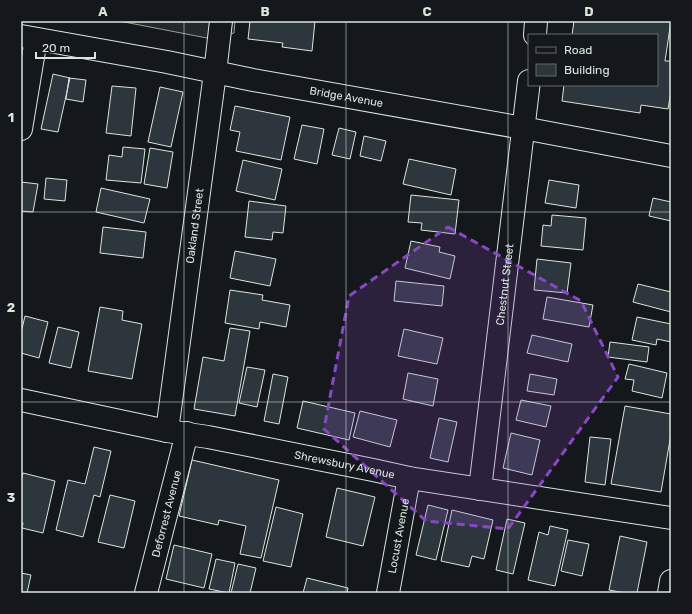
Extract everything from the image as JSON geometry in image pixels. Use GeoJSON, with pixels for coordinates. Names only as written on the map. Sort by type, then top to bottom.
{"type":"FeatureCollection","features":[{"type":"Feature","properties":{"kind":"street","name":"Oakland Street"},"geometry":{"type":"LineString","coordinates":[[177,432],[221,21]]}},
{"type":"Feature","properties":{"kind":"street"},"geometry":{"type":"LineString","coordinates":[[535,34],[536,21]]}},
{"type":"Feature","properties":{"kind":"street","name":"Bridge Avenue"},"geometry":{"type":"LineString","coordinates":[[28,38],[167,62],[215,73],[671,156]]}},
{"type":"Feature","properties":{"kind":"street"},"geometry":{"type":"LineString","coordinates":[[21,129],[28,38]]}},
{"type":"Feature","properties":{"kind":"street","name":"Chestnut Street"},"geometry":{"type":"LineString","coordinates":[[480,489],[528,86]]}},
{"type":"Feature","properties":{"kind":"street","name":"Shrewsbury Avenue"},"geometry":{"type":"LineString","coordinates":[[21,400],[408,478],[671,518]]}},
{"type":"Feature","properties":{"kind":"street","name":"Deforrest Avenue"},"geometry":{"type":"LineString","coordinates":[[146,593],[177,432]]}},
{"type":"Feature","properties":{"kind":"street","name":"Locust Avenue"},"geometry":{"type":"LineString","coordinates":[[388,593],[408,478]]}},
{"type":"Feature","properties":{"kind":"street"},"geometry":{"type":"LineString","coordinates":[[669,593],[671,581]]}},
{"type":"Feature","properties":{"kind":"highlighted area"},"geometry":{"type":"Polygon","coordinates":[[[448,227],[581,301],[618,377],[508,529],[426,521],[324,429],[349,296],[448,227]]]}},
{"type":"Feature","properties":{"kind":"shaded area"},"geometry":{"type":"Polygon","coordinates":[[[119,21],[235,21],[234,33],[207,38],[119,21]]]}},
{"type":"Feature","properties":{"kind":"building"},"geometry":{"type":"Polygon","coordinates":[[[250,21],[315,21],[312,51],[282,47],[283,43],[248,39],[250,21]]]}},
{"type":"Feature","properties":{"kind":"building"},"geometry":{"type":"Polygon","coordinates":[[[574,21],[671,21],[665,61],[671,61],[671,91],[668,109],[641,105],[640,113],[562,101],[564,86],[658,86],[658,34],[572,34],[574,21]]]}},
{"type":"Feature","properties":{"kind":"building"},"geometry":{"type":"Polygon","coordinates":[[[53,74],[70,78],[58,132],[41,129],[53,74]]]}},
{"type":"Feature","properties":{"kind":"building"},"geometry":{"type":"Polygon","coordinates":[[[69,78],[86,80],[83,102],[66,99],[69,78]]]}},
{"type":"Feature","properties":{"kind":"building"},"geometry":{"type":"Polygon","coordinates":[[[112,86],[136,88],[131,136],[106,133],[112,86]]]}},
{"type":"Feature","properties":{"kind":"building"},"geometry":{"type":"Polygon","coordinates":[[[160,87],[183,92],[171,147],[148,142],[160,87]]]}},
{"type":"Feature","properties":{"kind":"building"},"geometry":{"type":"Polygon","coordinates":[[[235,106],[290,117],[281,160],[236,151],[240,132],[230,130],[235,106]]]}},
{"type":"Feature","properties":{"kind":"building"},"geometry":{"type":"Polygon","coordinates":[[[302,125],[324,129],[317,164],[294,159],[302,125]]]}},
{"type":"Feature","properties":{"kind":"building"},"geometry":{"type":"Polygon","coordinates":[[[339,128],[356,132],[350,159],[332,155],[339,128]]]}},
{"type":"Feature","properties":{"kind":"building"},"geometry":{"type":"Polygon","coordinates":[[[364,136],[386,141],[381,161],[360,156],[364,136]]]}},
{"type":"Feature","properties":{"kind":"building"},"geometry":{"type":"Polygon","coordinates":[[[123,147],[145,149],[141,183],[106,180],[109,155],[122,157],[123,147]]]}},
{"type":"Feature","properties":{"kind":"building"},"geometry":{"type":"Polygon","coordinates":[[[150,148],[173,152],[167,188],[144,184],[150,148]]]}},
{"type":"Feature","properties":{"kind":"building"},"geometry":{"type":"Polygon","coordinates":[[[409,159],[456,169],[451,195],[403,184],[409,159]]]}},
{"type":"Feature","properties":{"kind":"building"},"geometry":{"type":"Polygon","coordinates":[[[243,160],[282,169],[275,200],[236,191],[243,160]]]}},
{"type":"Feature","properties":{"kind":"building"},"geometry":{"type":"Polygon","coordinates":[[[46,178],[67,180],[65,201],[44,199],[46,178]]]}},
{"type":"Feature","properties":{"kind":"building"},"geometry":{"type":"Polygon","coordinates":[[[549,180],[579,185],[576,208],[545,203],[549,180]]]}},
{"type":"Feature","properties":{"kind":"building"},"geometry":{"type":"Polygon","coordinates":[[[21,182],[38,184],[33,212],[21,211],[21,182]]]}},
{"type":"Feature","properties":{"kind":"building"},"geometry":{"type":"Polygon","coordinates":[[[101,188],[150,199],[144,223],[96,212],[101,188]]]}},
{"type":"Feature","properties":{"kind":"building"},"geometry":{"type":"Polygon","coordinates":[[[411,195],[459,200],[455,234],[421,230],[422,223],[408,222],[411,195]]]}},
{"type":"Feature","properties":{"kind":"building"},"geometry":{"type":"Polygon","coordinates":[[[653,198],[671,202],[671,221],[649,216],[653,198]]]}},
{"type":"Feature","properties":{"kind":"building"},"geometry":{"type":"Polygon","coordinates":[[[249,201],[286,206],[283,233],[273,232],[272,240],[245,237],[249,201]]]}},
{"type":"Feature","properties":{"kind":"building"},"geometry":{"type":"Polygon","coordinates":[[[552,215],[586,218],[583,250],[541,246],[543,225],[551,226],[552,215]]]}},
{"type":"Feature","properties":{"kind":"building"},"geometry":{"type":"Polygon","coordinates":[[[103,227],[146,232],[143,258],[100,253],[103,227]]]}},
{"type":"Feature","properties":{"kind":"building"},"geometry":{"type":"Polygon","coordinates":[[[411,241],[440,247],[439,252],[455,256],[450,279],[405,268],[411,241]]]}},
{"type":"Feature","properties":{"kind":"building"},"geometry":{"type":"Polygon","coordinates":[[[235,251],[276,259],[270,286],[230,278],[235,251]]]}},
{"type":"Feature","properties":{"kind":"building"},"geometry":{"type":"Polygon","coordinates":[[[537,259],[571,263],[567,293],[534,290],[537,259]]]}},
{"type":"Feature","properties":{"kind":"building"},"geometry":{"type":"Polygon","coordinates":[[[396,281],[444,286],[442,306],[394,301],[396,281]]]}},
{"type":"Feature","properties":{"kind":"building"},"geometry":{"type":"Polygon","coordinates":[[[638,284],[671,292],[671,312],[633,302],[638,284]]]}},
{"type":"Feature","properties":{"kind":"building"},"geometry":{"type":"Polygon","coordinates":[[[230,290],[263,295],[262,300],[290,305],[286,327],[260,322],[259,329],[225,323],[230,290]]]}},
{"type":"Feature","properties":{"kind":"building"},"geometry":{"type":"Polygon","coordinates":[[[547,297],[593,305],[589,327],[543,319],[547,297]]]}},
{"type":"Feature","properties":{"kind":"building"},"geometry":{"type":"Polygon","coordinates":[[[100,307],[123,311],[122,320],[142,324],[132,379],[88,371],[100,307]]]}},
{"type":"Feature","properties":{"kind":"building"},"geometry":{"type":"Polygon","coordinates":[[[25,316],[48,322],[39,358],[21,353],[21,333],[25,316]]]}},
{"type":"Feature","properties":{"kind":"building"},"geometry":{"type":"Polygon","coordinates":[[[637,317],[671,324],[671,342],[657,339],[656,345],[632,340],[637,317]]]}},
{"type":"Feature","properties":{"kind":"building"},"geometry":{"type":"Polygon","coordinates":[[[58,327],[79,332],[71,368],[49,363],[58,327]]]}},
{"type":"Feature","properties":{"kind":"building"},"geometry":{"type":"Polygon","coordinates":[[[230,328],[250,331],[235,416],[194,409],[203,357],[224,361],[230,328]]]}},
{"type":"Feature","properties":{"kind":"building"},"geometry":{"type":"Polygon","coordinates":[[[404,329],[443,338],[437,364],[398,356],[404,329]]]}},
{"type":"Feature","properties":{"kind":"building"},"geometry":{"type":"Polygon","coordinates":[[[532,335],[572,344],[568,362],[527,353],[532,335]]]}},
{"type":"Feature","properties":{"kind":"building"},"geometry":{"type":"Polygon","coordinates":[[[610,342],[649,347],[647,362],[608,357],[610,342]]]}},
{"type":"Feature","properties":{"kind":"building"},"geometry":{"type":"Polygon","coordinates":[[[629,364],[667,373],[662,398],[632,391],[634,380],[625,379],[629,364]]]}},
{"type":"Feature","properties":{"kind":"building"},"geometry":{"type":"Polygon","coordinates":[[[247,367],[265,370],[257,407],[239,403],[247,367]]]}},
{"type":"Feature","properties":{"kind":"building"},"geometry":{"type":"Polygon","coordinates":[[[408,373],[438,379],[433,406],[403,399],[408,373]]]}},
{"type":"Feature","properties":{"kind":"building"},"geometry":{"type":"Polygon","coordinates":[[[273,374],[288,377],[279,424],[264,421],[273,374]]]}},
{"type":"Feature","properties":{"kind":"building"},"geometry":{"type":"Polygon","coordinates":[[[530,374],[557,379],[554,395],[527,391],[530,374]]]}},
{"type":"Feature","properties":{"kind":"building"},"geometry":{"type":"Polygon","coordinates":[[[521,400],[551,406],[546,427],[516,420],[521,400]]]}},
{"type":"Feature","properties":{"kind":"building"},"geometry":{"type":"Polygon","coordinates":[[[303,401],[355,413],[349,440],[297,428],[303,401]]]}},
{"type":"Feature","properties":{"kind":"building"},"geometry":{"type":"Polygon","coordinates":[[[625,406],[671,414],[671,434],[661,492],[611,484],[625,406]]]}},
{"type":"Feature","properties":{"kind":"building"},"geometry":{"type":"Polygon","coordinates":[[[360,411],[397,420],[390,447],[353,437],[360,411]]]}},
{"type":"Feature","properties":{"kind":"building"},"geometry":{"type":"Polygon","coordinates":[[[439,418],[457,422],[448,462],[430,458],[439,418]]]}},
{"type":"Feature","properties":{"kind":"building"},"geometry":{"type":"Polygon","coordinates":[[[511,433],[540,440],[532,475],[503,468],[511,433]]]}},
{"type":"Feature","properties":{"kind":"building"},"geometry":{"type":"Polygon","coordinates":[[[590,437],[611,439],[605,485],[585,482],[590,437]]]}},
{"type":"Feature","properties":{"kind":"building"},"geometry":{"type":"Polygon","coordinates":[[[94,447],[111,451],[100,497],[94,495],[83,537],[56,530],[68,480],[85,484],[94,447]]]}},
{"type":"Feature","properties":{"kind":"building"},"geometry":{"type":"Polygon","coordinates":[[[192,460],[279,480],[261,558],[240,554],[246,526],[219,520],[218,525],[179,516],[192,460]]]}},
{"type":"Feature","properties":{"kind":"building"},"geometry":{"type":"Polygon","coordinates":[[[23,473],[55,481],[43,533],[22,528],[21,481],[23,473]]]}},
{"type":"Feature","properties":{"kind":"building"},"geometry":{"type":"Polygon","coordinates":[[[337,488],[375,497],[363,546],[326,537],[337,488]]]}},
{"type":"Feature","properties":{"kind":"building"},"geometry":{"type":"Polygon","coordinates":[[[110,495],[135,501],[124,548],[98,542],[110,495]]]}},
{"type":"Feature","properties":{"kind":"building"},"geometry":{"type":"Polygon","coordinates":[[[428,505],[448,510],[436,560],[416,555],[428,505]]]}},
{"type":"Feature","properties":{"kind":"building"},"geometry":{"type":"Polygon","coordinates":[[[276,507],[303,514],[291,567],[263,561],[276,507]]]}},
{"type":"Feature","properties":{"kind":"building"},"geometry":{"type":"Polygon","coordinates":[[[452,510],[493,520],[484,559],[472,556],[469,567],[441,561],[452,510]]]}},
{"type":"Feature","properties":{"kind":"building"},"geometry":{"type":"Polygon","coordinates":[[[507,519],[525,523],[513,574],[496,570],[507,519]]]}},
{"type":"Feature","properties":{"kind":"building"},"geometry":{"type":"Polygon","coordinates":[[[550,526],[568,530],[555,586],[528,580],[539,532],[548,535],[550,526]]]}},
{"type":"Feature","properties":{"kind":"building"},"geometry":{"type":"Polygon","coordinates":[[[620,536],[647,542],[637,593],[625,593],[609,590],[620,536]]]}},
{"type":"Feature","properties":{"kind":"building"},"geometry":{"type":"Polygon","coordinates":[[[568,540],[589,544],[582,576],[561,571],[568,540]]]}},
{"type":"Feature","properties":{"kind":"building"},"geometry":{"type":"Polygon","coordinates":[[[174,545],[212,554],[204,588],[166,579],[174,545]]]}},
{"type":"Feature","properties":{"kind":"building"},"geometry":{"type":"Polygon","coordinates":[[[216,559],[235,563],[229,593],[209,589],[216,559]]]}},
{"type":"Feature","properties":{"kind":"building"},"geometry":{"type":"Polygon","coordinates":[[[238,564],[256,568],[250,593],[231,593],[238,564]]]}},
{"type":"Feature","properties":{"kind":"building"},"geometry":{"type":"Polygon","coordinates":[[[21,573],[31,575],[27,593],[21,593],[21,573]]]}},
{"type":"Feature","properties":{"kind":"building"},"geometry":{"type":"Polygon","coordinates":[[[307,578],[348,588],[347,593],[303,593],[307,578]]]}}]}
